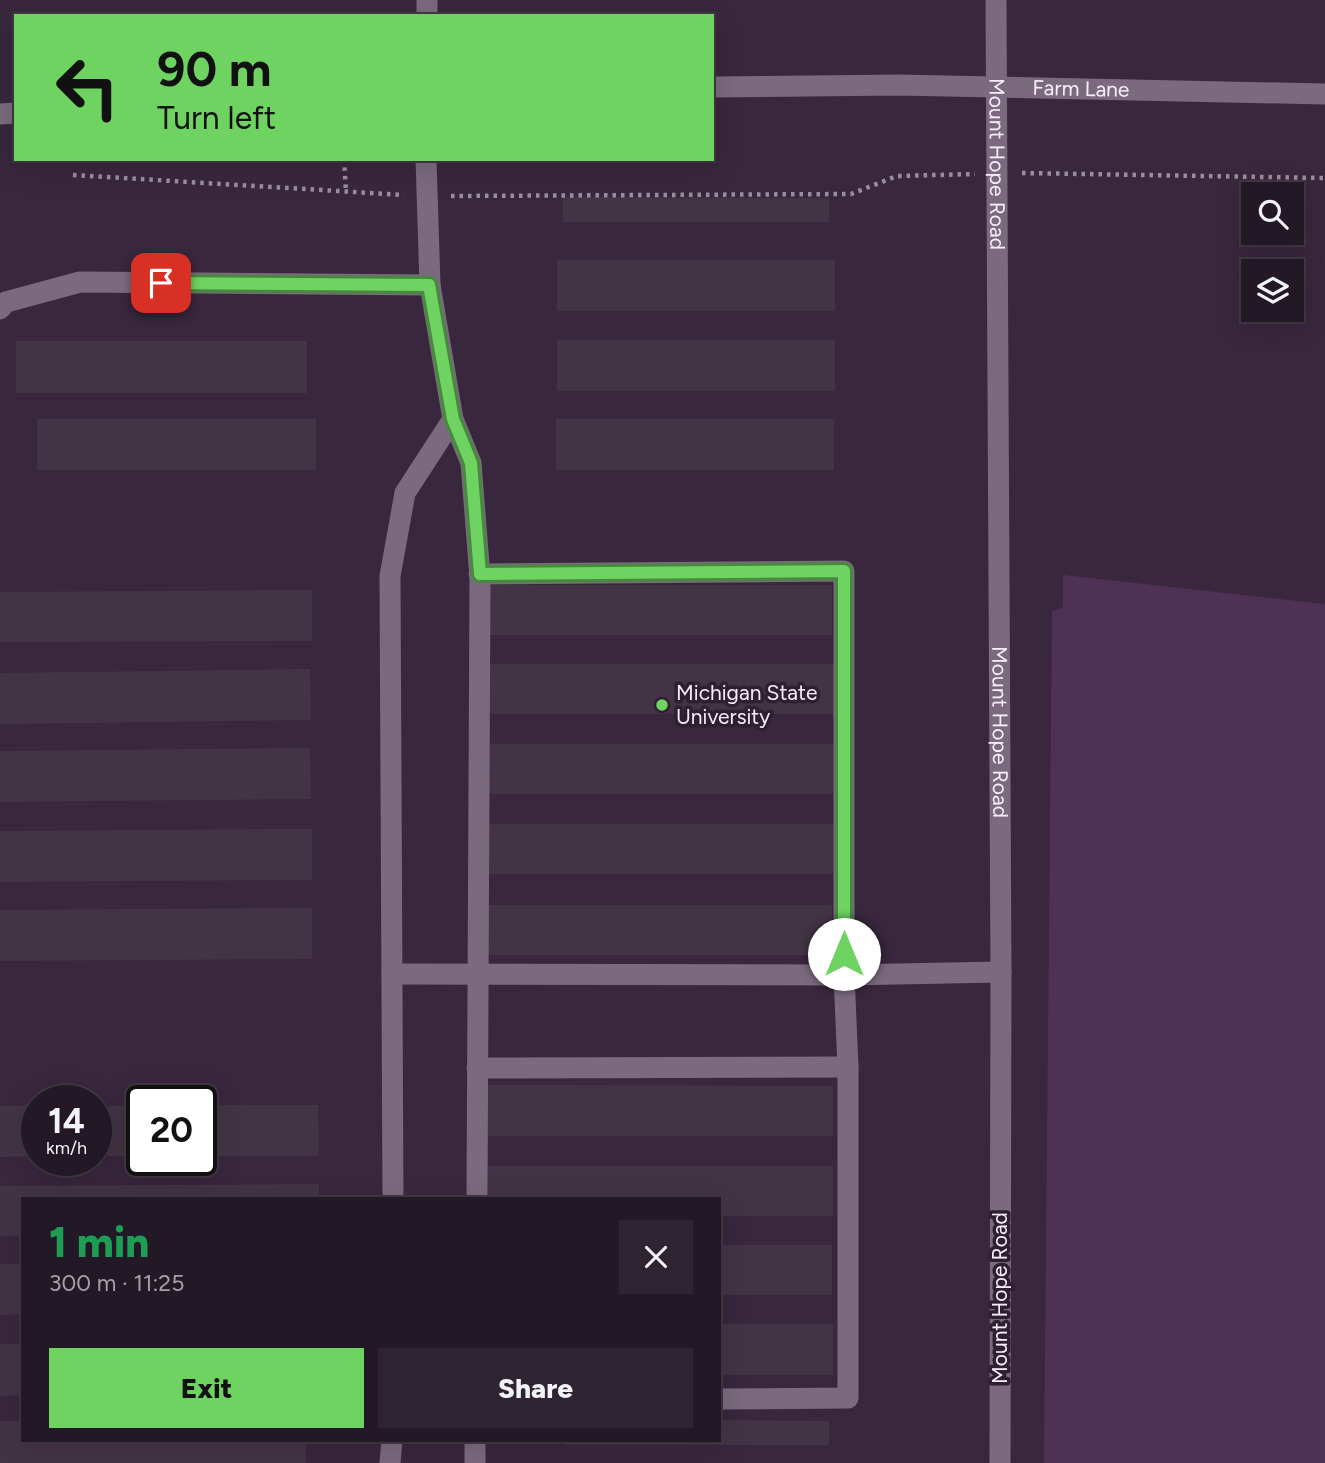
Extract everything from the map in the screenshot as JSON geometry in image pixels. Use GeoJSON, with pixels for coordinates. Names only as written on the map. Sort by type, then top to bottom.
{"type":"FeatureCollection","features":[{"type":"Feature","properties":{"kind":"street","name":"Mount Hope Road"},"geometry":{"type":"LineString","coordinates":[[996,0],[1001,972],[1000,1463]]}},
{"type":"Feature","properties":{"kind":"street","name":"Farm Lane"},"geometry":{"type":"LineString","coordinates":[[714,87],[996,87],[1325,94]]}},
{"type":"Feature","properties":{"kind":"street"},"geometry":{"type":"LineString","coordinates":[[426,161],[429,285],[453,419],[471,463],[480,574],[477,1197]]}},
{"type":"Feature","properties":{"kind":"street"},"geometry":{"type":"LineString","coordinates":[[0,309],[6,302],[80,282],[429,285]]}},
{"type":"Feature","properties":{"kind":"street"},"geometry":{"type":"LineString","coordinates":[[393,1197],[390,576],[405,493],[453,419]]}},
{"type":"Feature","properties":{"kind":"street"},"geometry":{"type":"LineString","coordinates":[[480,574],[844,571],[848,1398],[721,1399]]}},
{"type":"Feature","properties":{"kind":"street"},"geometry":{"type":"LineString","coordinates":[[392,974],[844,975],[1001,972]]}},
{"type":"Feature","properties":{"kind":"street"},"geometry":{"type":"LineString","coordinates":[[477,1068],[848,1067]]}},
{"type":"Feature","properties":{"kind":"street"},"geometry":{"type":"LineString","coordinates":[[390,1463],[392,1442]]}},
{"type":"Feature","properties":{"kind":"street"},"geometry":{"type":"LineString","coordinates":[[475,1442],[475,1463]]}},
{"type":"Feature","properties":{"kind":"path"},"geometry":{"type":"LineString","coordinates":[[344,161],[346,192]]}},
{"type":"Feature","properties":{"kind":"path"},"geometry":{"type":"LineString","coordinates":[[73,176],[426,196],[851,194],[897,176],[996,173],[1325,178]]}},
{"type":"Feature","properties":{"kind":"shaded area","name":"Michigan State University"},"geometry":{"type":"Polygon","coordinates":[[[0,0],[1325,0],[1325,1463],[0,1463],[0,0]]]}},
{"type":"Feature","properties":{"kind":"shaded area"},"geometry":{"type":"Polygon","coordinates":[[[1063,575],[1325,604],[1325,1463],[1044,1463],[1052,612],[1063,607],[1063,575]]]}},
{"type":"Feature","properties":{"kind":"building"},"geometry":{"type":"Polygon","coordinates":[[[563,197],[829,198],[829,222],[563,222],[563,197]]]}},
{"type":"Feature","properties":{"kind":"building"},"geometry":{"type":"Polygon","coordinates":[[[557,260],[835,260],[835,311],[557,311],[557,260]]]}},
{"type":"Feature","properties":{"kind":"building"},"geometry":{"type":"Polygon","coordinates":[[[557,340],[835,340],[835,391],[557,391],[557,340]]]}},
{"type":"Feature","properties":{"kind":"building"},"geometry":{"type":"Polygon","coordinates":[[[16,341],[307,341],[307,393],[16,393],[16,341]]]}},
{"type":"Feature","properties":{"kind":"building"},"geometry":{"type":"Polygon","coordinates":[[[37,419],[316,419],[316,470],[37,470],[37,419]]]}},
{"type":"Feature","properties":{"kind":"building"},"geometry":{"type":"Polygon","coordinates":[[[556,419],[834,419],[834,470],[556,470],[556,419]]]}},
{"type":"Feature","properties":{"kind":"building"},"geometry":{"type":"Polygon","coordinates":[[[488,585],[832,585],[832,635],[488,635],[488,585]]]}},
{"type":"Feature","properties":{"kind":"building"},"geometry":{"type":"Polygon","coordinates":[[[312,590],[312,641],[0,642],[0,592],[312,590]]]}},
{"type":"Feature","properties":{"kind":"building"},"geometry":{"type":"Polygon","coordinates":[[[489,664],[834,664],[834,714],[489,714],[489,664]]]}},
{"type":"Feature","properties":{"kind":"building"},"geometry":{"type":"Polygon","coordinates":[[[310,669],[311,720],[0,724],[0,673],[310,669]]]}},
{"type":"Feature","properties":{"kind":"building"},"geometry":{"type":"Polygon","coordinates":[[[488,744],[833,744],[833,794],[488,794],[488,744]]]}},
{"type":"Feature","properties":{"kind":"building"},"geometry":{"type":"Polygon","coordinates":[[[310,748],[311,799],[0,802],[0,751],[310,748]]]}},
{"type":"Feature","properties":{"kind":"building"},"geometry":{"type":"Polygon","coordinates":[[[488,824],[833,824],[833,874],[488,874],[488,824]]]}},
{"type":"Feature","properties":{"kind":"building"},"geometry":{"type":"Polygon","coordinates":[[[312,829],[312,880],[0,882],[0,831],[312,829]]]}},
{"type":"Feature","properties":{"kind":"building"},"geometry":{"type":"Polygon","coordinates":[[[487,905],[832,905],[832,955],[487,955],[487,905]]]}},
{"type":"Feature","properties":{"kind":"building"},"geometry":{"type":"Polygon","coordinates":[[[312,908],[312,959],[0,961],[0,910],[312,908]]]}},
{"type":"Feature","properties":{"kind":"building"},"geometry":{"type":"Polygon","coordinates":[[[488,1085],[833,1086],[833,1136],[488,1136],[488,1085]]]}},
{"type":"Feature","properties":{"kind":"building"},"geometry":{"type":"Polygon","coordinates":[[[217,1105],[318,1105],[319,1156],[217,1156],[217,1105]]]}},
{"type":"Feature","properties":{"kind":"building"},"geometry":{"type":"Polygon","coordinates":[[[0,1106],[21,1106],[21,1156],[0,1157],[0,1106]]]}},
{"type":"Feature","properties":{"kind":"building"},"geometry":{"type":"Polygon","coordinates":[[[112,1106],[126,1106],[126,1156],[112,1156],[112,1106]]]}},
{"type":"Feature","properties":{"kind":"building"},"geometry":{"type":"Polygon","coordinates":[[[488,1166],[833,1166],[833,1216],[721,1216],[721,1197],[488,1197],[488,1166]]]}},
{"type":"Feature","properties":{"kind":"building"},"geometry":{"type":"Polygon","coordinates":[[[319,1184],[319,1197],[21,1197],[21,1236],[0,1236],[0,1186],[319,1184]]]}},
{"type":"Feature","properties":{"kind":"building"},"geometry":{"type":"Polygon","coordinates":[[[721,1245],[832,1245],[832,1295],[721,1295],[721,1245]]]}},
{"type":"Feature","properties":{"kind":"building"},"geometry":{"type":"Polygon","coordinates":[[[0,1264],[21,1264],[21,1314],[0,1315],[0,1264]]]}},
{"type":"Feature","properties":{"kind":"building"},"geometry":{"type":"Polygon","coordinates":[[[721,1324],[833,1324],[833,1375],[721,1375],[721,1324]]]}},
{"type":"Feature","properties":{"kind":"building"},"geometry":{"type":"Polygon","coordinates":[[[0,1344],[21,1344],[21,1395],[0,1396],[0,1344]]]}},
{"type":"Feature","properties":{"kind":"building"},"geometry":{"type":"Polygon","coordinates":[[[721,1420],[829,1421],[829,1445],[564,1445],[564,1442],[721,1442],[721,1420]]]}},
{"type":"Feature","properties":{"kind":"building"},"geometry":{"type":"Polygon","coordinates":[[[0,1421],[21,1421],[21,1442],[306,1442],[306,1463],[0,1463],[0,1421]]]}},
{"type":"Feature","properties":{"kind":"place","name":"Michigan State University"},"geometry":{"type":"Point","coordinates":[662,705]}},
{"type":"Feature","properties":{"kind":"route"},"geometry":{"type":"LineString","coordinates":[[161,283],[429,285],[453,419],[471,463],[480,574],[844,571],[844,954]]}}]}
